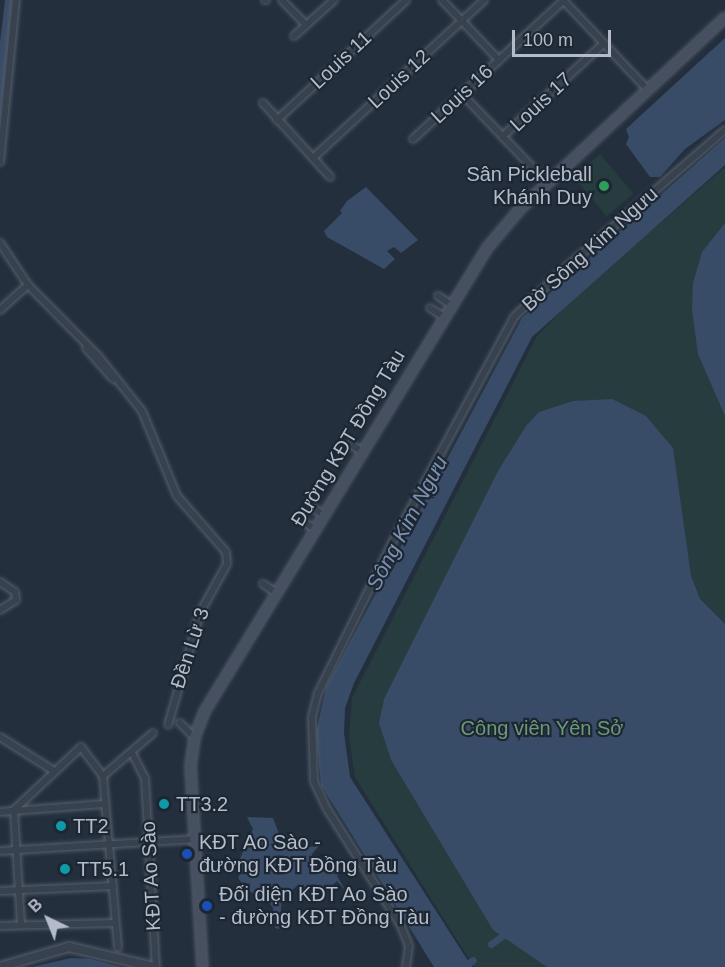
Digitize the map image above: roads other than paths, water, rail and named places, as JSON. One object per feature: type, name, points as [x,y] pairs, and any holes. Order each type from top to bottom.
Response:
[{"type":"main road","name":"Đường KĐT Đồng Tàu","points":[[202,967],[190,784],[194,737],[204,711],[313,528],[487,247],[547,183],[725,17]]},
{"type":"street","points":[[0,162],[16,0]]},
{"type":"street","points":[[282,0],[306,25]]},
{"type":"street","points":[[294,36],[334,0]]},
{"type":"street","name":"Louis 11","points":[[277,120],[406,0]]},
{"type":"street","points":[[442,0],[499,60]]},
{"type":"street","name":"Louis 12","points":[[313,158],[484,0]]},
{"type":"street","points":[[563,0],[647,89]]},
{"type":"street","name":"Louis 16","points":[[413,139],[563,0]]},
{"type":"street","name":"Louis 17","points":[[503,136],[604,43]]},
{"type":"street","points":[[462,94],[547,183]]},
{"type":"street","points":[[262,103],[330,177]]},
{"type":"street","name":"Bờ Sông Kim Ngưu","points":[[406,967],[409,946],[400,924],[327,809],[314,781],[312,717],[318,693],[392,543],[514,317],[561,272],[725,130]]},
{"type":"street","name":"Đền Lừ 3","points":[[0,243],[28,285],[73,328],[142,411],[177,496],[226,552],[227,564],[200,613],[168,724]]},
{"type":"street","points":[[0,310],[28,285]]},
{"type":"street","points":[[438,296],[450,304]]},
{"type":"street","points":[[430,308],[443,316]]},
{"type":"street","points":[[350,444],[361,451]]},
{"type":"street","points":[[311,507],[322,514]]},
{"type":"street","points":[[302,521],[313,528]]},
{"type":"street","points":[[0,582],[15,592],[16,600],[0,610]]},
{"type":"street","points":[[263,585],[275,592]]},
{"type":"street","points":[[180,723],[194,737]]},
{"type":"street","points":[[14,810],[81,747],[103,776],[153,733]]},
{"type":"street","points":[[0,737],[54,771]]},
{"type":"street","name":"KĐT Ao Sào","points":[[132,753],[145,778],[151,842],[155,967]]},
{"type":"street","name":"KĐT Ao Sào","points":[[103,776],[118,947]]},
{"type":"street","points":[[0,812],[104,804]]},
{"type":"street","points":[[14,810],[21,924]]},
{"type":"street","points":[[0,851],[194,840]]},
{"type":"street","name":"KĐT Ao Sào","points":[[0,891],[113,886]]},
{"type":"street","name":"KĐT Ao Sào","points":[[0,926],[115,923]]},
{"type":"street","points":[[1,967],[69,947],[155,967]]},
{"type":"water","points":[[5,0],[12,0],[0,121],[0,42]]},
{"type":"water","points":[[725,38],[725,120],[685,149],[660,177],[650,177],[626,144],[629,137],[626,129]]},
{"type":"water","points":[[725,138],[725,165],[532,337],[354,683],[345,708],[344,733],[350,777],[472,967],[434,967],[321,785],[316,733],[326,687],[522,318]]},
{"type":"water","points":[[366,187],[418,240],[401,253],[394,247],[387,251],[395,259],[384,269],[327,237],[324,231],[342,213],[340,211],[347,201]]},
{"type":"water","points":[[725,223],[725,416],[698,354],[692,310],[693,283],[702,252]]},
{"type":"water","name":"Công viên Yên Sở","points":[[612,399],[646,416],[673,448],[691,576],[700,599],[725,624],[725,967],[547,967],[493,930],[391,760],[379,723],[384,699],[498,471],[526,426],[539,412],[573,401]]},
{"type":"water","points":[[247,817],[273,818],[279,834],[288,836],[282,841],[284,849],[319,846],[312,854],[312,862],[321,872],[345,866],[337,876],[346,891],[337,881],[328,889],[297,886],[282,898],[279,929],[275,928],[273,908],[266,898],[248,891],[238,878],[242,870],[238,863],[253,829]]},
{"type":"water","points":[[71,958],[90,959],[121,967],[32,967]]},
{"type":"waterway","points":[[491,944],[502,936]]},
{"type":"waterway","points":[[464,967],[473,960]]},
{"type":"place","name":"Sân Pickleball Khánh Duy","points":[[604,186]]},
{"type":"place","name":"TT3.2","points":[[164,804]]},
{"type":"place","name":"TT2","points":[[61,826]]},
{"type":"place","name":"KĐT Ao Sào - đường KĐT Đồng Tàu","points":[[187,854]]},
{"type":"place","name":"TT5.1","points":[[65,869]]},
{"type":"place","name":"Đối diện KĐT Ao Sào - đường KĐT Đồng Tàu","points":[[207,906]]},
{"type":"water label","name":"Sông Kim Ngưu","points":[[407,523]]}]
